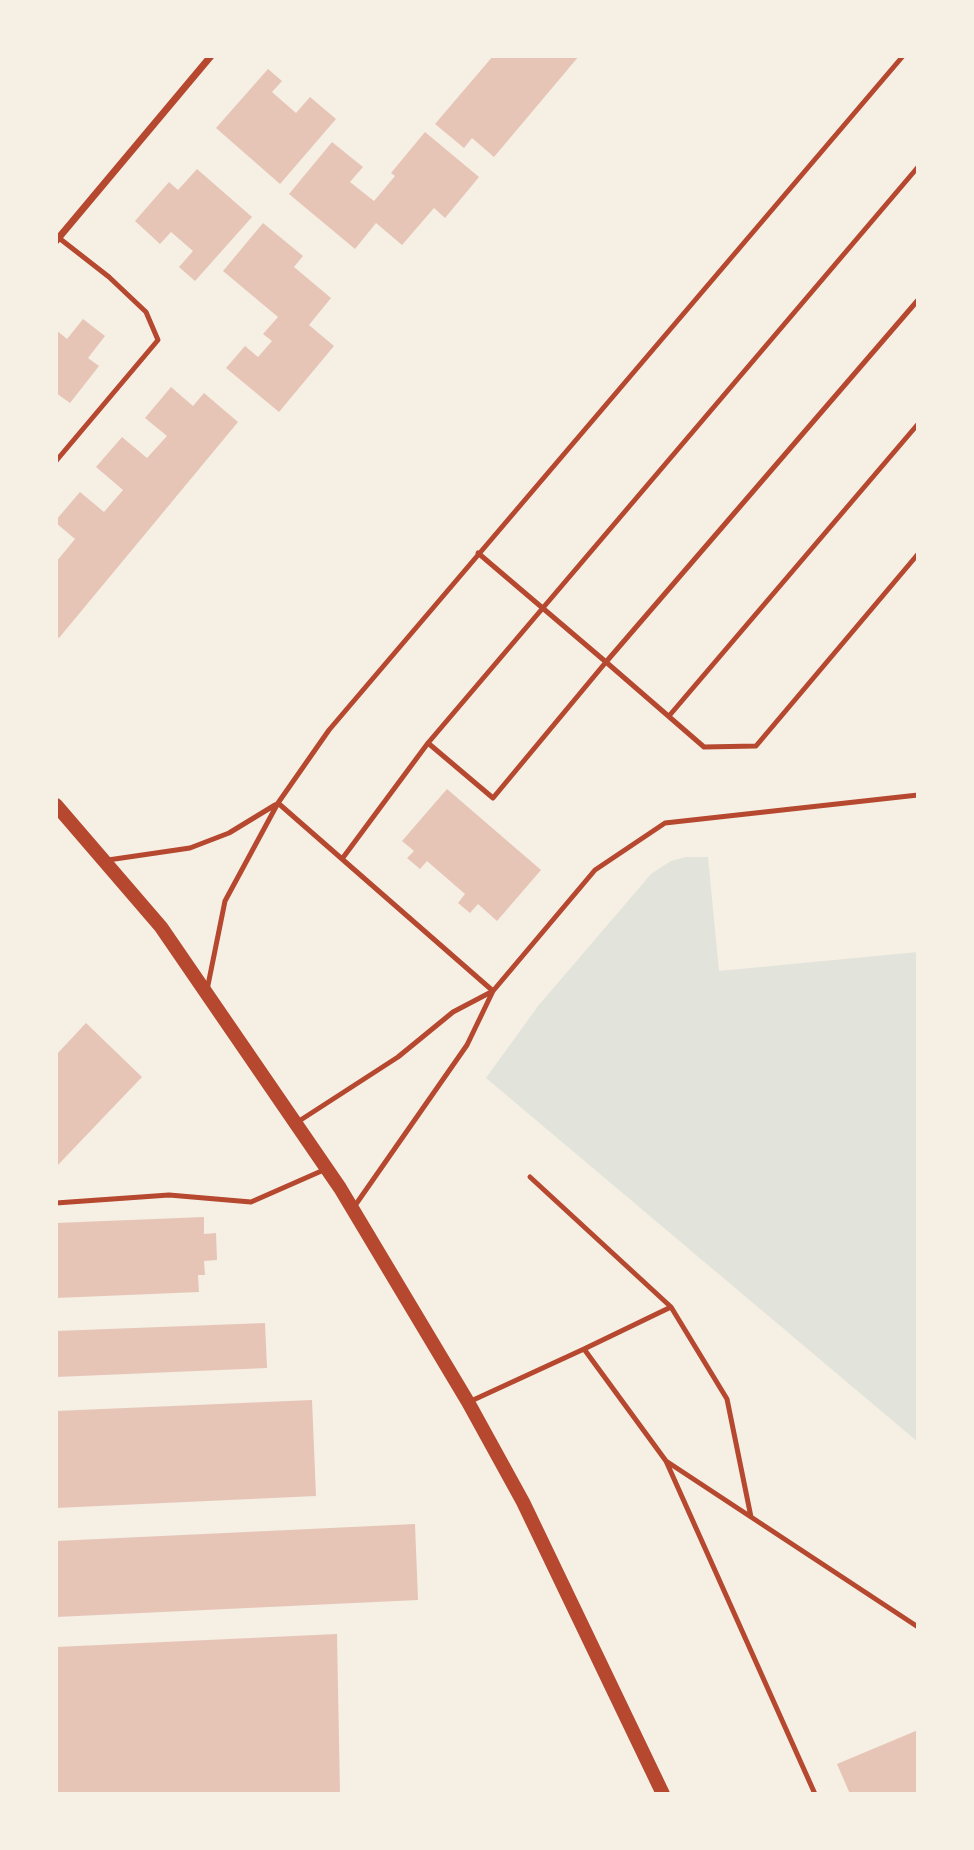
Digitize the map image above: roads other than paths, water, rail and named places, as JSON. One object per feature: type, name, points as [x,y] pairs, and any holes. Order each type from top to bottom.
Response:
[{"type":"main road","points":[[56,805],[161,927],[352,1209],[468,1402],[523,1502],[663,1794]]},
{"type":"street","points":[[57,240],[211,56]]},
{"type":"lane","points":[[206,993],[225,901],[278,803],[329,730],[903,56]]},
{"type":"lane","points":[[342,859],[428,743],[918,167]]},
{"type":"lane","points":[[56,461],[158,340],[146,313],[109,277],[57,240]]},
{"type":"lane","points":[[428,743],[493,798],[606,662],[918,300]]},
{"type":"lane","points":[[669,716],[918,424]]},
{"type":"lane","points":[[478,553],[704,747],[756,746],[918,554]]},
{"type":"lane","points":[[352,1209],[467,1045],[493,991],[595,870],[665,823],[918,795]]},
{"type":"lane","points":[[278,803],[493,991]]},
{"type":"lane","points":[[104,860],[190,848],[229,833],[278,803]]},
{"type":"lane","points":[[295,1124],[398,1057],[453,1012],[493,991]]},
{"type":"lane","points":[[56,1203],[169,1195],[251,1202],[326,1169]]},
{"type":"lane","points":[[530,1177],[671,1307],[727,1399],[751,1517]]},
{"type":"lane","points":[[468,1402],[671,1307]]},
{"type":"lane","points":[[584,1349],[666,1461],[815,1794]]},
{"type":"lane","points":[[666,1461],[918,1627]]}]
